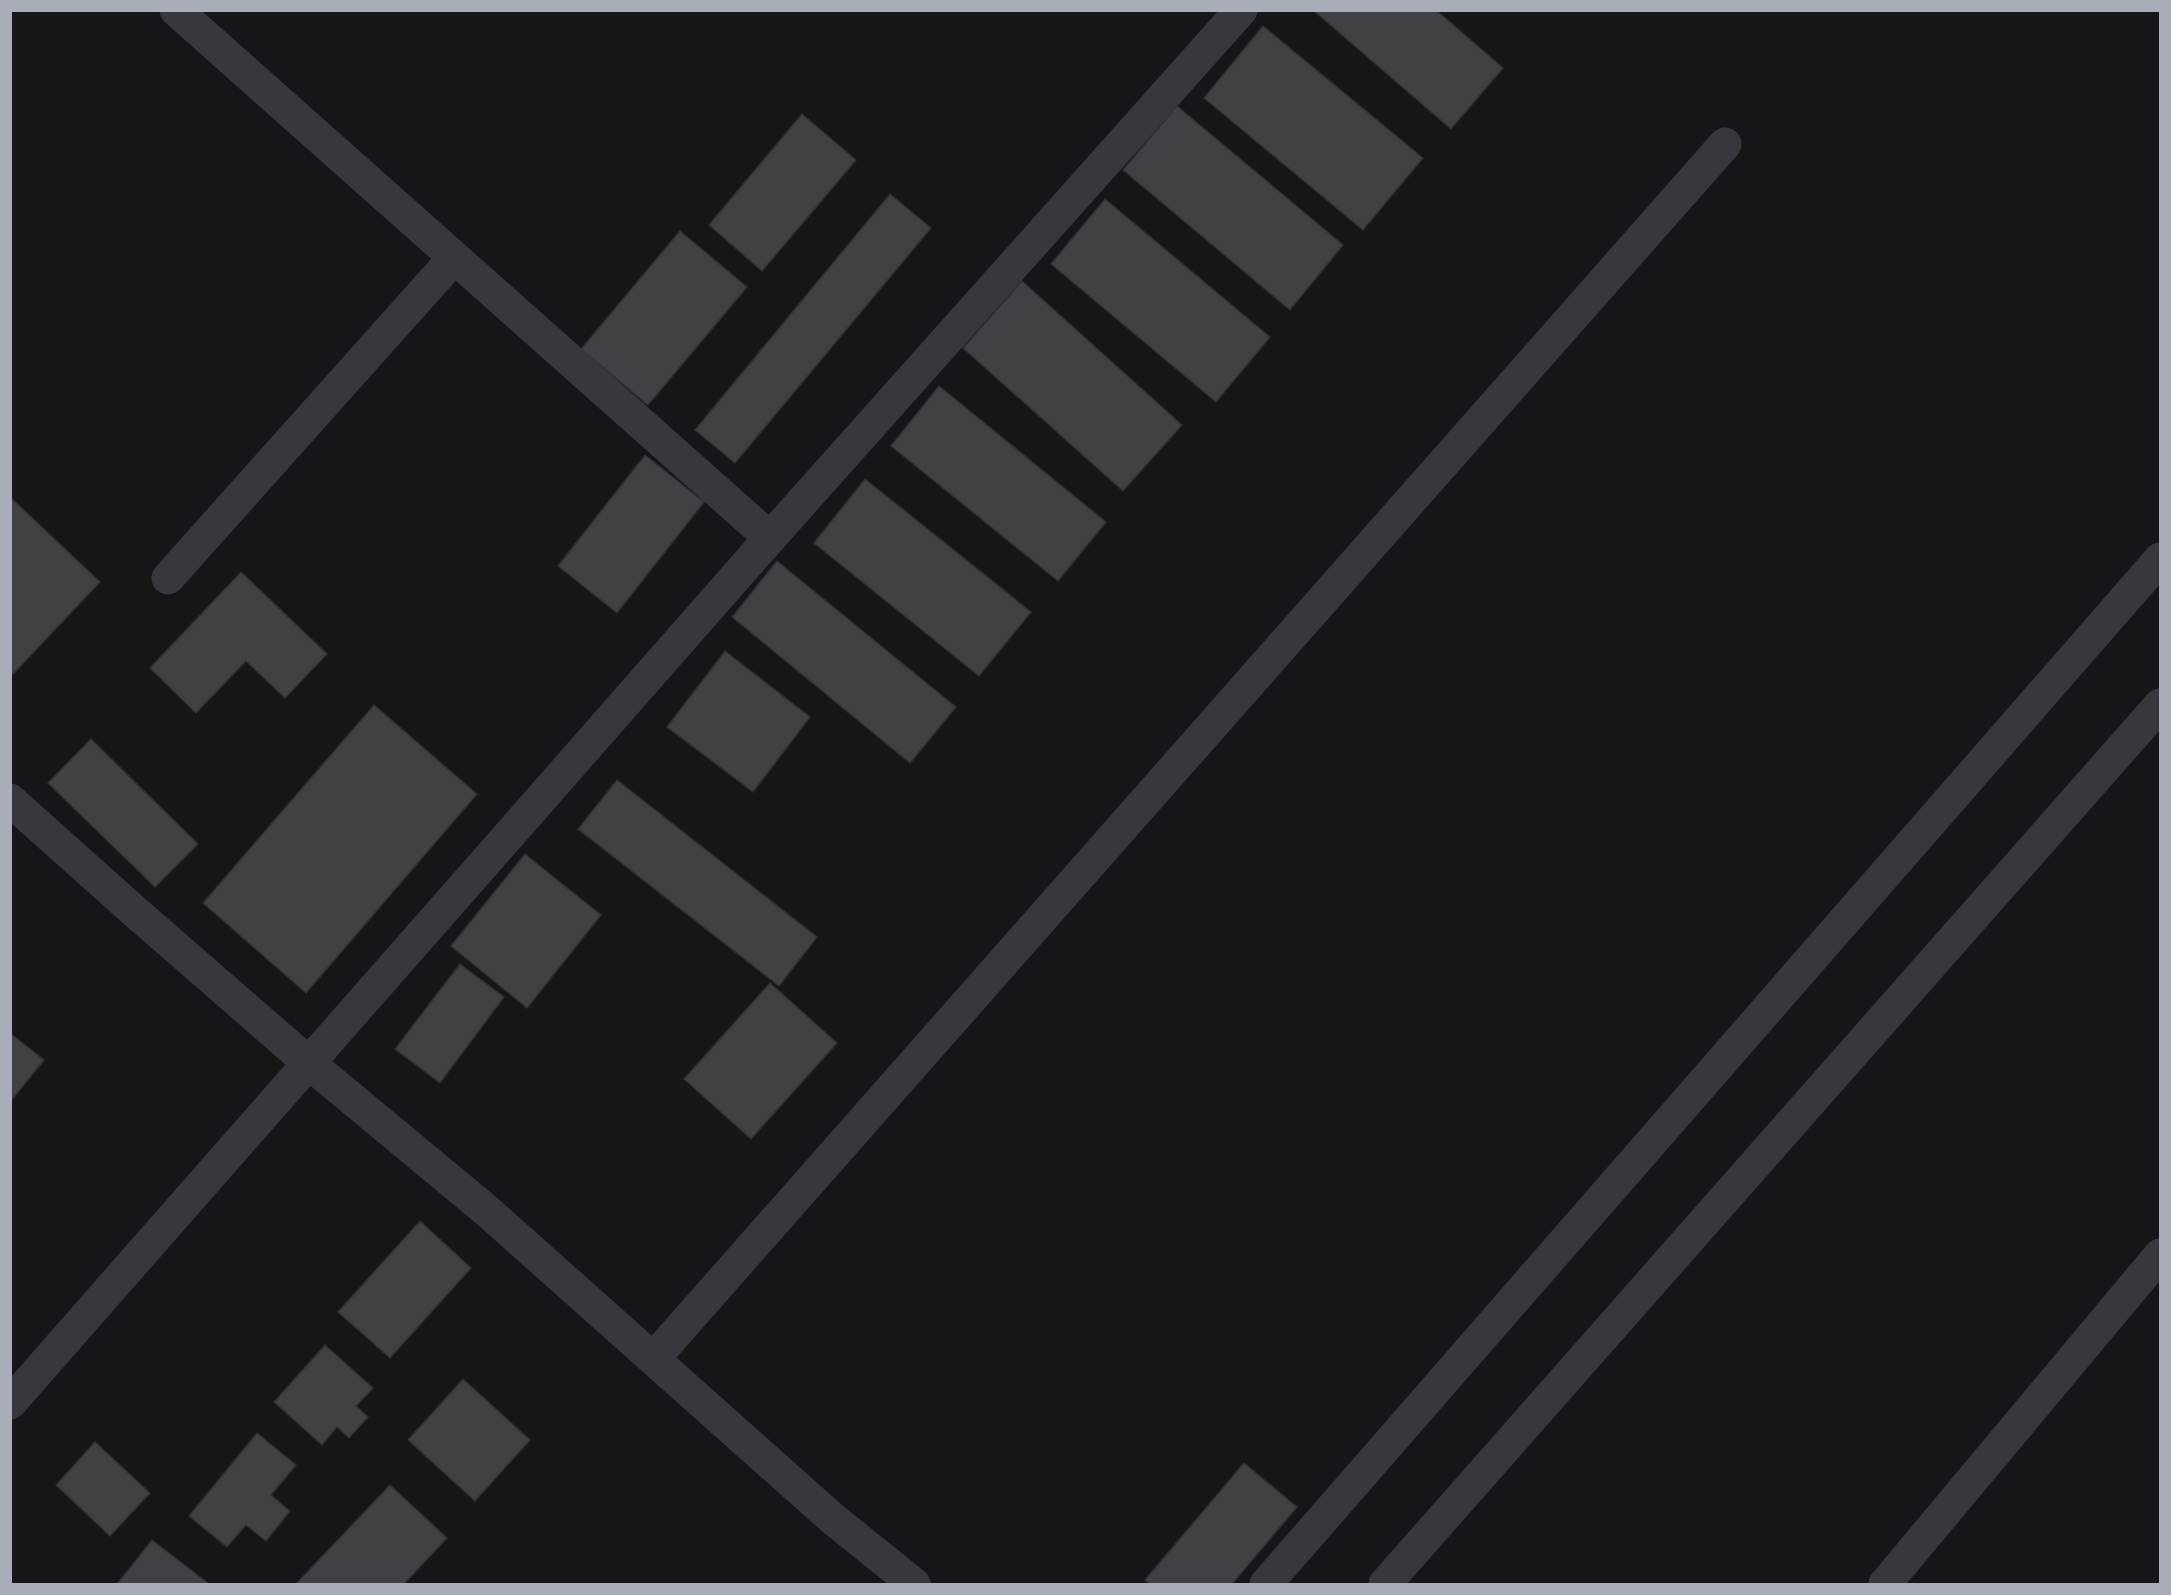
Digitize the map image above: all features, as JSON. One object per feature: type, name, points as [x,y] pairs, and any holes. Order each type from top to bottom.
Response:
[{"type":"street","points":[[176,10],[770,538]]},
{"type":"street","points":[[10,1403],[770,538],[1241,10]]},
{"type":"street","points":[[654,1358],[1725,144]]},
{"type":"street","points":[[168,578],[454,258]]},
{"type":"street","points":[[1266,1584],[2160,559]]},
{"type":"street","points":[[1385,1584],[2160,705]]},
{"type":"street","points":[[10,800],[132,910],[310,1064],[486,1210],[834,1519],[914,1584]]},
{"type":"street","points":[[1885,1584],[2160,1255]]},
{"type":"building","points":[[1313,10],[1436,10],[1503,68],[1451,129]]},
{"type":"building","points":[[1263,26],[1423,158],[1363,230],[1204,98]]},
{"type":"building","points":[[1177,106],[1343,245],[1290,310],[1123,170]]},
{"type":"building","points":[[802,114],[856,160],[762,271],[709,225]]},
{"type":"building","points":[[890,194],[931,228],[735,463],[695,430]]},
{"type":"building","points":[[1105,199],[1270,337],[1216,402],[1051,264]]},
{"type":"building","points":[[680,231],[747,287],[648,405],[581,349]]},
{"type":"building","points":[[1022,281],[1182,425],[1123,491],[963,348]]},
{"type":"building","points":[[939,386],[1106,522],[1058,581],[891,446]]},
{"type":"building","points":[[645,455],[704,502],[617,613],[558,566]]},
{"type":"building","points":[[865,479],[1031,612],[979,676],[814,543]]},
{"type":"building","points":[[10,497],[100,582],[10,677]]},
{"type":"building","points":[[777,561],[956,707],[910,763],[732,617]]},
{"type":"building","points":[[241,572],[327,654],[285,698],[246,661],[196,713],[150,668]]},
{"type":"building","points":[[725,651],[810,717],[753,792],[667,727]]},
{"type":"building","points":[[374,705],[477,794],[306,993],[203,903]]},
{"type":"building","points":[[91,739],[198,844],[155,887],[48,783]]},
{"type":"building","points":[[617,780],[817,937],[779,986],[578,829]]},
{"type":"building","points":[[525,854],[601,915],[527,1008],[451,946]]},
{"type":"building","points":[[460,964],[504,997],[440,1083],[395,1049]]},
{"type":"building","points":[[770,983],[837,1043],[751,1139],[684,1079]]},
{"type":"building","points":[[10,1033],[44,1060],[10,1102]]},
{"type":"building","points":[[420,1221],[471,1268],[390,1358],[338,1312]]},
{"type":"building","points":[[325,1345],[373,1388],[356,1406],[368,1417],[349,1438],[337,1427],[322,1445],[274,1402]]},
{"type":"building","points":[[463,1379],[530,1440],[475,1501],[408,1440]]},
{"type":"building","points":[[257,1433],[296,1465],[271,1495],[290,1511],[266,1541],[246,1525],[227,1547],[189,1516]]},
{"type":"building","points":[[95,1442],[150,1493],[110,1536],[56,1485]]},
{"type":"building","points":[[1244,1463],[1297,1507],[1232,1584],[1150,1584],[1145,1580]]},
{"type":"building","points":[[390,1485],[447,1538],[404,1584],[296,1584]]},
{"type":"building","points":[[152,1540],[209,1584],[117,1584]]}]
